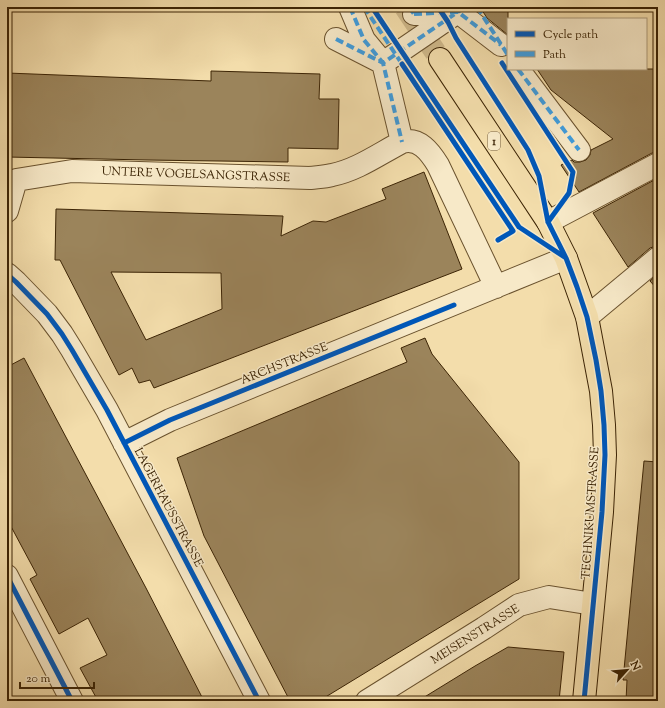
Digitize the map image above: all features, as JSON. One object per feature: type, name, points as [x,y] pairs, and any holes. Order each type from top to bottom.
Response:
[{"type":"main road","name":"1","points":[[440,60],[548,222],[566,258]]},
{"type":"main road","name":"TECHNIKUMSTRASSE","points":[[566,258],[587,317],[601,391],[604,425],[605,455],[602,512],[584,701]]},
{"type":"street","points":[[350,7],[364,40],[383,63],[402,142],[411,141],[418,143],[426,149],[434,160],[496,287]]},
{"type":"street","points":[[415,9],[466,9],[505,50]]},
{"type":"street","points":[[383,63],[466,9]]},
{"type":"street","points":[[336,39],[383,63]]},
{"type":"street","points":[[519,70],[579,150]]},
{"type":"street","name":"UNTERE VOGELSANGSTRASSE","points":[[7,211],[16,180],[72,171],[302,178],[322,177],[352,168],[402,142]]},
{"type":"street","points":[[548,222],[658,164]]},
{"type":"street","name":"ARCHSTRASSE","points":[[124,443],[170,420],[566,258]]},
{"type":"street","points":[[587,317],[658,258]]},
{"type":"street","name":"LAGERHAUSSTRASSE","points":[[7,274],[47,314],[62,334],[107,410],[259,701]]},
{"type":"street","points":[[7,576],[72,701]]},
{"type":"street","name":"MEISENSTRASSE","points":[[367,701],[519,605],[549,597],[593,604]]},
{"type":"building","points":[[480,7],[508,7],[507,34],[487,18]]},
{"type":"building","points":[[658,69],[658,152],[652,153],[579,192],[561,165],[572,160],[574,162],[580,162],[586,160],[590,155],[591,150],[613,139],[551,90],[538,70]]},
{"type":"building","points":[[211,71],[320,74],[319,99],[339,99],[338,149],[288,148],[288,162],[7,157],[7,73],[211,81]]},
{"type":"building","points":[[424,172],[462,269],[154,388],[150,380],[139,383],[132,368],[119,375],[60,260],[55,260],[56,209],[283,216],[281,236],[313,221],[326,222],[386,199],[382,189]],"holes":[[[111,272],[221,273],[222,309],[146,340]]]},
{"type":"building","points":[[658,178],[658,246],[650,248],[628,267],[593,213]]},
{"type":"building","points":[[658,274],[658,290],[650,281]]},
{"type":"building","points":[[425,338],[432,354],[519,462],[519,579],[319,701],[290,701],[204,536],[177,458],[407,362],[401,348]]},
{"type":"building","points":[[24,358],[204,701],[98,701],[80,668],[107,655],[88,618],[59,634],[30,579],[37,575],[7,519],[7,367]]},
{"type":"building","points":[[644,461],[658,462],[658,701],[626,701],[627,680],[623,680]]},
{"type":"building","points":[[508,647],[564,652],[559,701],[418,701],[475,666]]},
{"type":"tunnel","points":[[405,7],[440,59]]},
{"type":"marked path","points":[[350,7],[364,40],[383,63],[465,7]]},
{"type":"marked path","points":[[364,7],[404,67]]},
{"type":"marked path","points":[[409,7],[414,14],[422,7]]},
{"type":"marked path","points":[[477,7],[507,53]]},
{"type":"marked path","points":[[414,14],[458,12],[501,45]]},
{"type":"marked path","points":[[336,39],[383,63],[402,142]]},
{"type":"marked path","points":[[519,70],[579,150]]},
{"type":"cycle path","points":[[372,7],[519,227],[566,258]]},
{"type":"cycle path","points":[[438,7],[456,38],[528,150],[539,176],[548,222],[566,258],[587,317],[601,391],[605,455],[602,512],[584,701]]},
{"type":"cycle path","points":[[502,63],[573,172],[569,193],[548,222]]},
{"type":"cycle path","points":[[402,64],[513,231],[498,240]]},
{"type":"cycle path","points":[[7,274],[47,314],[72,350],[107,410],[259,701]]},
{"type":"cycle path","points":[[124,443],[170,420],[454,305]]},
{"type":"cycle path","points":[[7,576],[72,701]]}]
